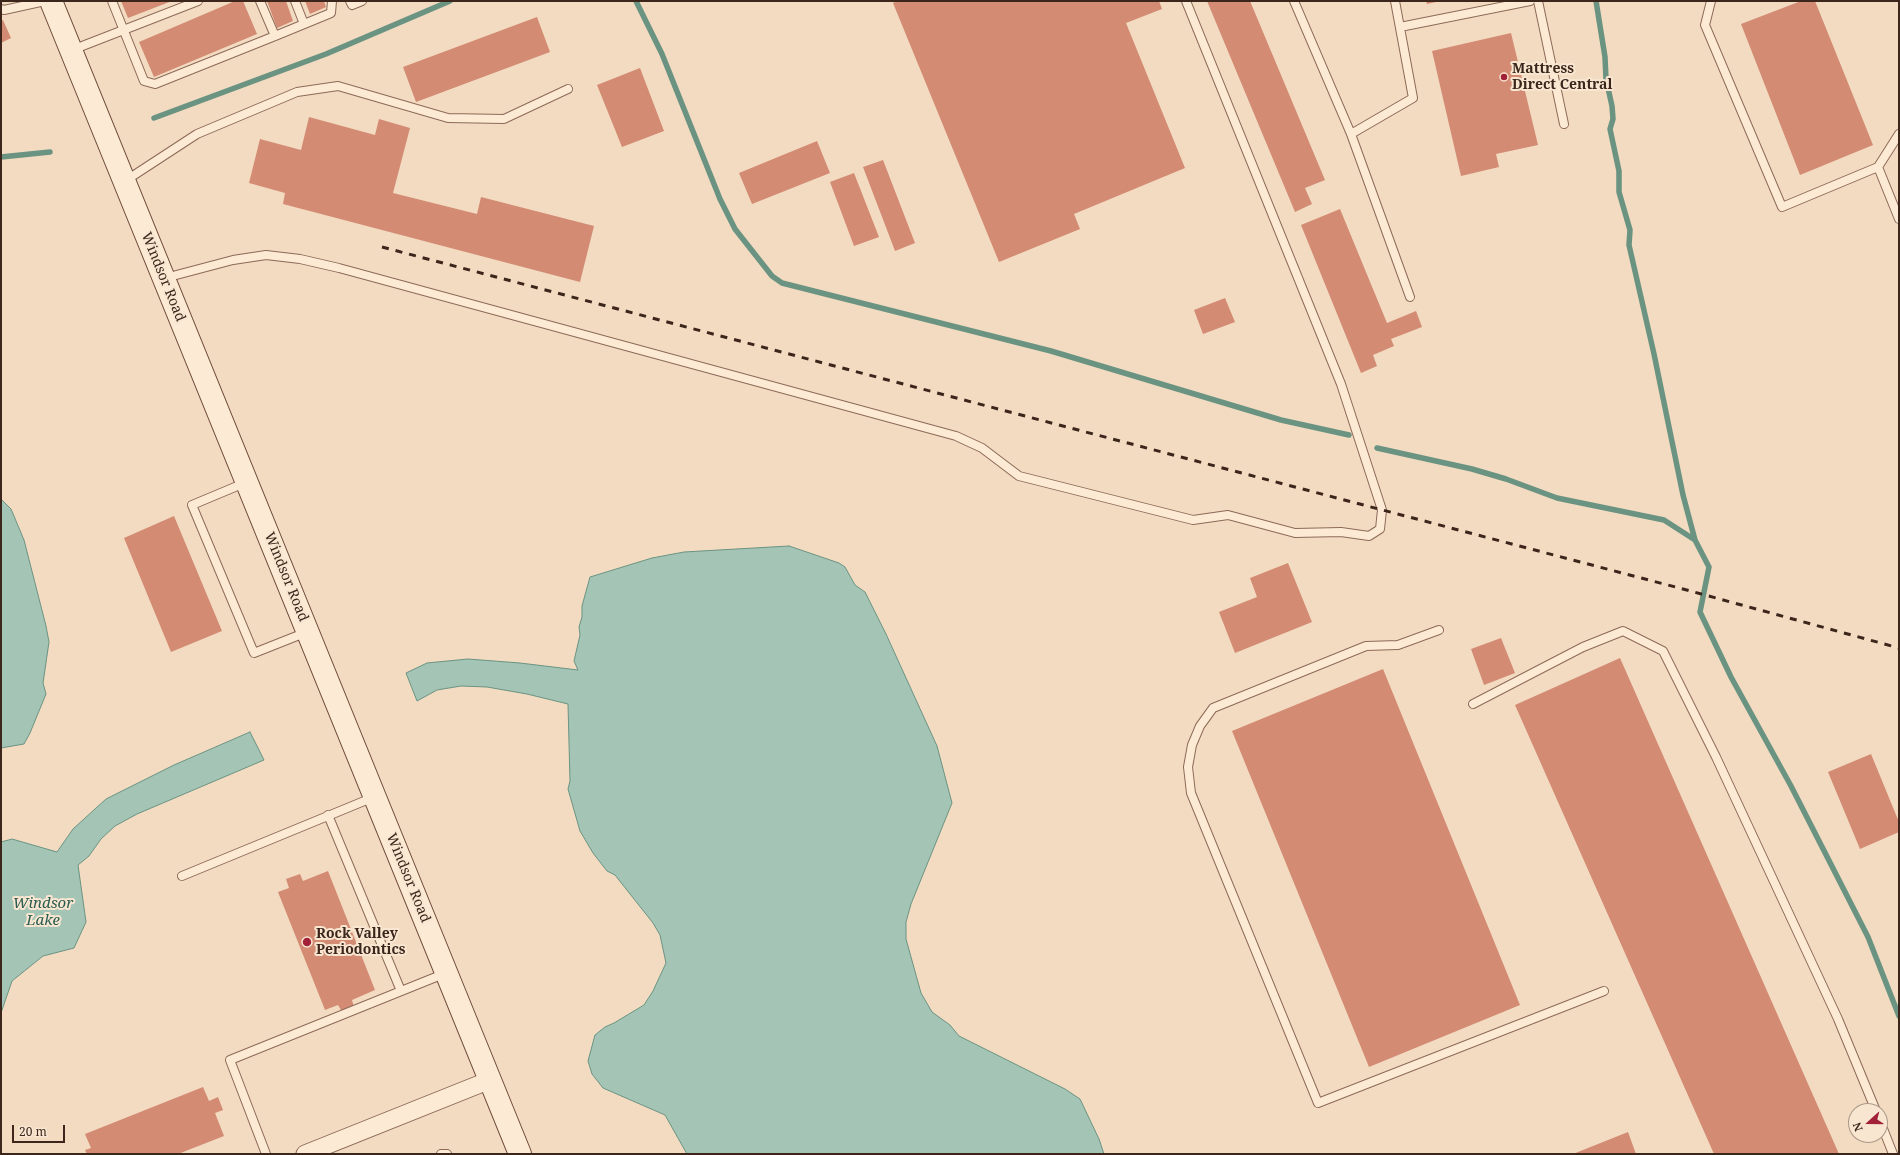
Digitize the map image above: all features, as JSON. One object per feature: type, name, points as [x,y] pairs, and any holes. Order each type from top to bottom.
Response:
[{"type":"street","name":"Windsor Road","points":[[51,1],[520,1154]]},
{"type":"street","points":[[305,1154],[490,1080]]},
{"type":"lane","points":[[1,9],[4,10],[45,1]]},
{"type":"lane","points":[[112,1],[144,81],[155,84],[331,13],[332,1]]},
{"type":"lane","points":[[71,50],[198,1]]},
{"type":"lane","points":[[260,1],[275,36]]},
{"type":"lane","points":[[295,1],[304,24]]},
{"type":"lane","points":[[350,1],[352,5],[362,1]]},
{"type":"lane","points":[[164,278],[233,260],[266,255],[300,259],[339,268],[956,436],[982,448],[1019,476],[1193,520],[1228,515],[1295,533],[1341,532],[1369,536],[1380,529],[1382,510],[1341,384],[1186,1]]},
{"type":"lane","points":[[1294,1],[1351,134],[1410,297]]},
{"type":"lane","points":[[1351,134],[1413,98],[1394,1]]},
{"type":"lane","points":[[1400,27],[1530,1]]},
{"type":"lane","points":[[1538,1],[1564,124]]},
{"type":"lane","points":[[1711,1],[1705,25],[1782,207],[1878,167],[1899,134]]},
{"type":"lane","points":[[124,182],[197,134],[297,92],[338,86],[448,118],[504,119],[568,89]]},
{"type":"lane","points":[[1878,167],[1899,219]]},
{"type":"lane","points":[[247,482],[192,505],[254,653],[308,632]]},
{"type":"lane","points":[[1440,630],[1398,645],[1366,646],[1213,708],[1200,726],[1192,745],[1188,767],[1191,793],[1199,816],[1318,1103],[1604,991]]},
{"type":"lane","points":[[1473,704],[1583,647],[1623,631],[1663,651],[1716,757],[1838,1019],[1873,1103]]},
{"type":"lane","points":[[182,876],[375,797]]},
{"type":"lane","points":[[328,815],[401,991]]},
{"type":"lane","points":[[266,1154],[230,1060],[446,973]]},
{"type":"lane","points":[[1888,1141],[1893,1154]]},
{"type":"lane","points":[[442,1154],[447,1154]]},
{"type":"water","points":[[1,499],[11,509],[24,540],[49,642],[43,683],[46,694],[30,733],[24,744],[1,748]]},
{"type":"water","points":[[789,546],[839,563],[845,567],[855,585],[865,592],[886,634],[937,746],[952,803],[911,904],[906,922],[906,939],[921,993],[932,1012],[950,1025],[959,1036],[1065,1089],[1080,1099],[1099,1139],[1104,1154],[687,1154],[665,1115],[603,1088],[592,1074],[588,1061],[595,1035],[605,1027],[644,1005],[653,991],[666,963],[660,935],[653,923],[615,875],[607,871],[593,853],[580,831],[568,789],[570,781],[568,704],[527,694],[487,687],[461,686],[437,690],[417,701],[406,673],[427,663],[468,659],[578,670],[574,661],[580,635],[579,627],[582,617],[582,606],[590,577],[652,558],[684,552]]},
{"type":"water","name":"Windsor Lake","points":[[250,732],[264,760],[137,814],[115,826],[101,839],[89,856],[78,865],[86,922],[74,948],[43,956],[12,981],[1,1013],[1,842],[12,839],[57,852],[73,829],[106,799],[174,765]]},
{"type":"building","points":[[121,1],[172,1],[128,18]]},
{"type":"building","points":[[235,1],[243,1],[257,34],[154,77],[139,42]]},
{"type":"building","points":[[267,1],[286,1],[293,21],[277,28]]},
{"type":"building","points":[[305,1],[324,1],[326,7],[310,14]]},
{"type":"building","points":[[897,1],[1159,1],[1162,9],[1126,23],[1185,168],[1074,214],[1080,229],[999,262],[893,3]]},
{"type":"building","points":[[1207,1],[1250,1],[1325,180],[1305,188],[1312,204],[1295,212]]},
{"type":"building","points":[[1426,1],[1436,1],[1436,2],[1427,4]]},
{"type":"building","points":[[1801,1],[1815,1],[1873,145],[1800,175],[1741,24]]},
{"type":"building","points":[[537,17],[550,52],[416,102],[403,67]]},
{"type":"building","points":[[3,20],[11,38],[1,43],[1,21]]},
{"type":"building","points":[[1511,33],[1538,145],[1496,154],[1499,167],[1461,176],[1432,51]]},
{"type":"building","points":[[640,68],[664,131],[622,147],[597,85]]},
{"type":"building","points":[[309,117],[375,135],[379,119],[410,128],[393,193],[477,214],[481,197],[594,226],[580,282],[283,204],[285,193],[249,183],[260,139],[301,150]]},
{"type":"building","points":[[817,141],[830,173],[752,204],[739,173]]},
{"type":"building","points":[[883,160],[915,243],[895,251],[863,167]]},
{"type":"building","points":[[854,173],[879,237],[854,246],[830,182]]},
{"type":"building","points":[[1340,209],[1387,323],[1416,311],[1422,327],[1391,339],[1394,346],[1373,355],[1377,366],[1361,373],[1301,225]]},
{"type":"building","points":[[1225,298],[1235,322],[1203,334],[1194,310]]},
{"type":"building","points":[[174,516],[222,631],[171,652],[124,538]]},
{"type":"building","points":[[1288,563],[1312,622],[1235,653],[1219,612],[1257,597],[1250,578]]},
{"type":"building","points":[[1501,638],[1515,673],[1484,685],[1471,649]]},
{"type":"building","points":[[1620,658],[1839,1154],[1714,1154],[1515,705]]},
{"type":"building","points":[[1383,669],[1520,1005],[1369,1067],[1232,731]]},
{"type":"building","points":[[1871,754],[1899,822],[1899,832],[1860,849],[1828,772]]},
{"type":"building","points":[[328,871],[375,990],[352,1000],[354,1007],[342,1012],[338,1005],[325,1010],[278,892],[289,888],[286,879],[300,874],[303,881]]},
{"type":"building","points":[[203,1087],[209,1101],[218,1097],[223,1110],[215,1113],[224,1136],[178,1154],[87,1154],[85,1150],[91,1148],[85,1134]]},
{"type":"building","points":[[1628,1132],[1636,1154],[1573,1154]]},
{"type":"waterway","points":[[154,118],[326,54],[450,1]]},
{"type":"waterway","points":[[636,1],[662,54],[720,199],[735,229],[772,276],[782,283],[1051,351],[1281,420],[1349,435]]},
{"type":"waterway","points":[[1596,1],[1605,57],[1606,79],[1612,106],[1613,119],[1610,129],[1619,171],[1619,192],[1630,230],[1629,245],[1654,354],[1683,495],[1695,540],[1709,567],[1700,612],[1731,677],[1791,786],[1868,937],[1899,1016]]},
{"type":"waterway","points":[[1,157],[50,152]]},
{"type":"waterway","points":[[1377,448],[1472,469],[1506,479],[1557,498],[1664,520],[1695,540]]},
{"type":"railway","points":[[382,247],[1683,589],[1899,648]]},
{"type":"place","name":"Mattress Direct Central","points":[[1504,77]]},
{"type":"place","name":"Rock Valley Periodontics","points":[[307,942]]}]
